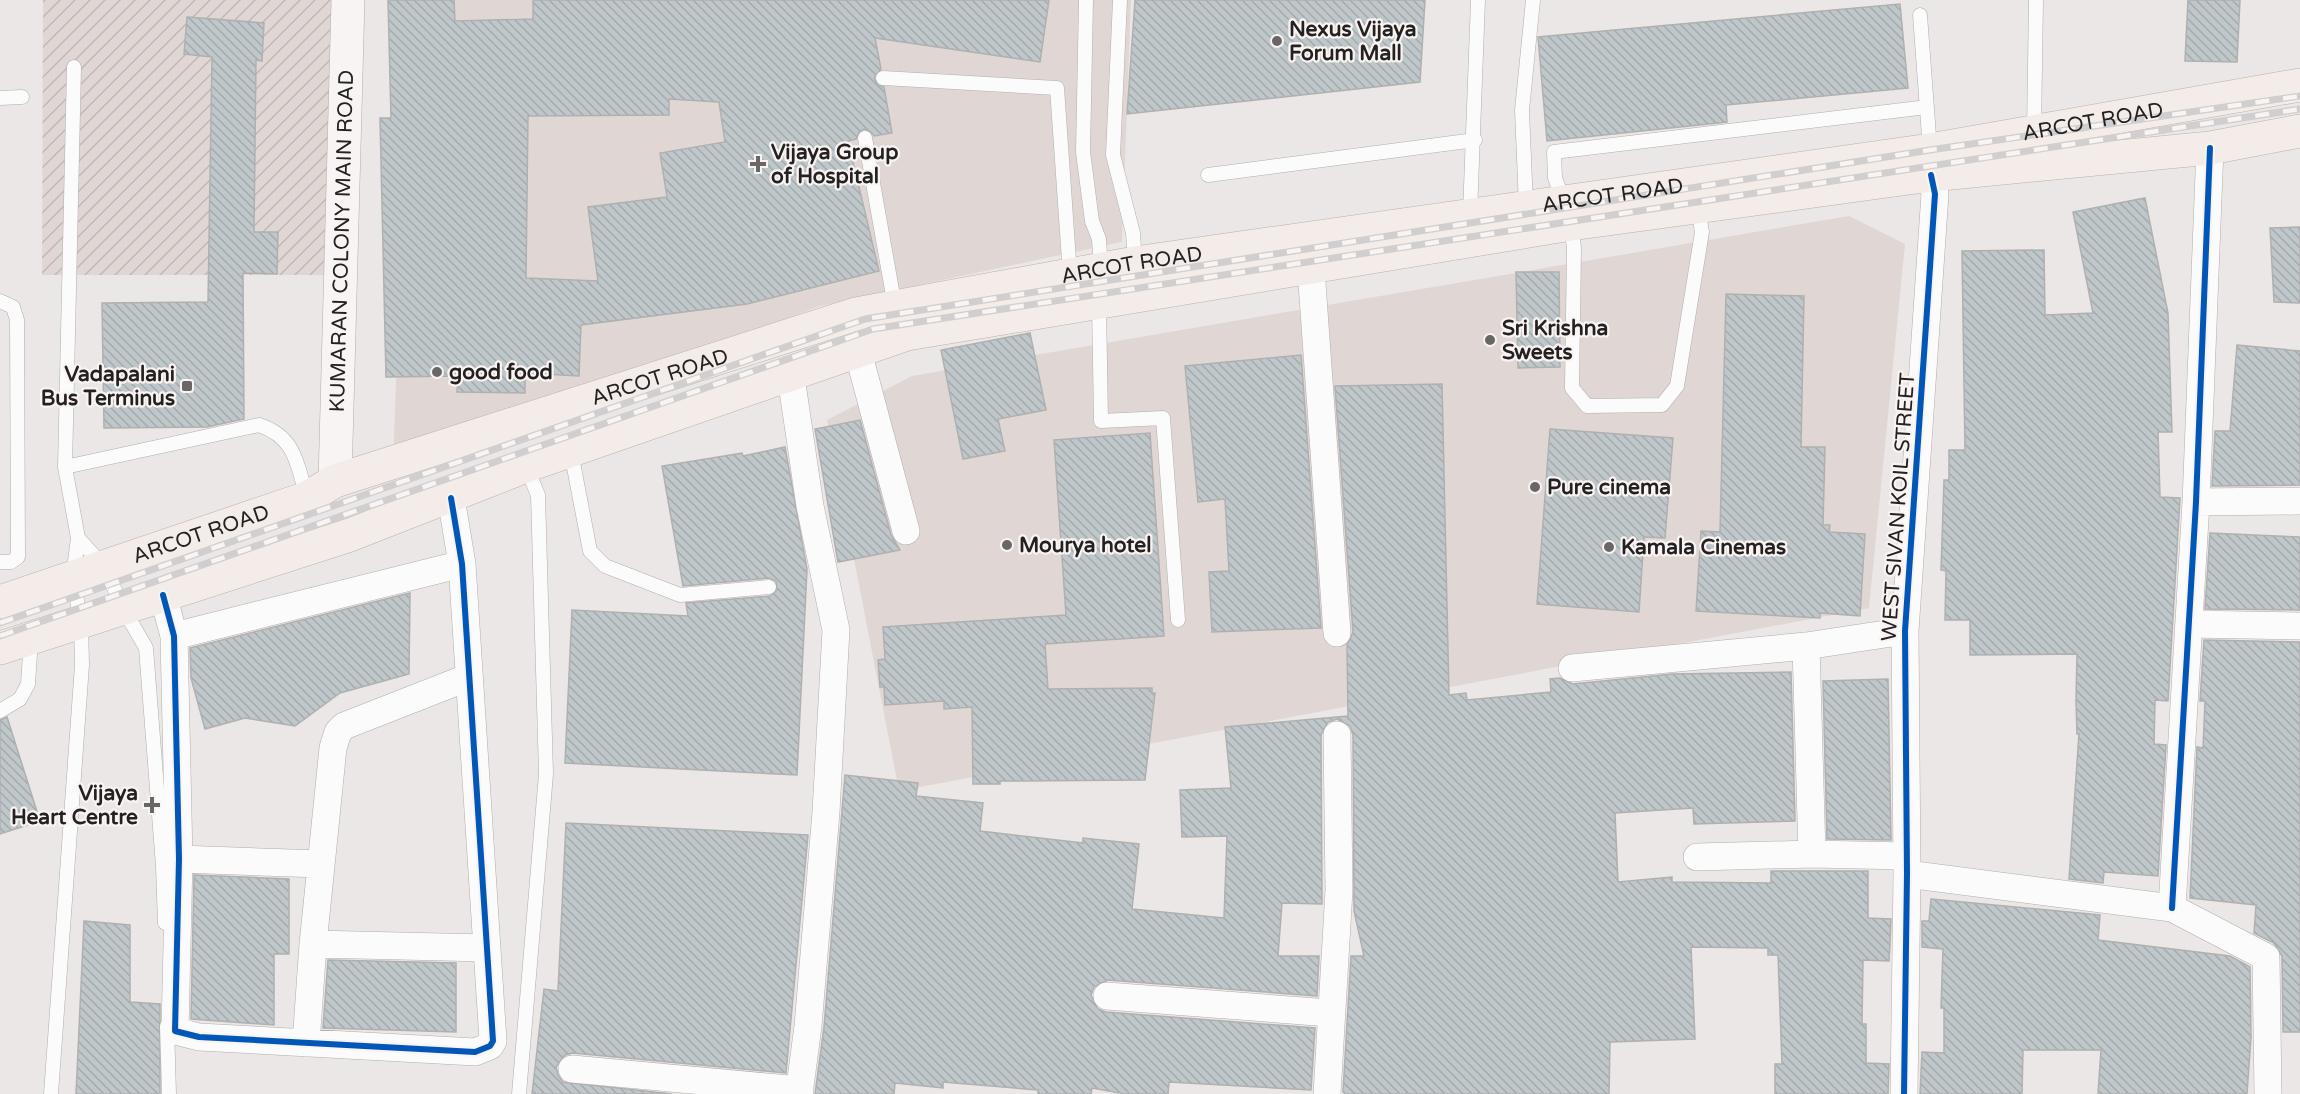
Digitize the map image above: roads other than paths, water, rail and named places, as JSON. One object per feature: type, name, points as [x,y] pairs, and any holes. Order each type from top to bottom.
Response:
[{"type":"main road","name":"ARCOT ROAD","points":[[2035,148],[2300,85]]},
{"type":"main road","points":[[1931,162],[2035,148],[2210,148],[2300,131]]},
{"type":"main road","name":"ARCOT ROAD","points":[[1567,213],[1931,162]]},
{"type":"main road","name":"ARCOT ROAD","points":[[0,602],[307,498],[335,481],[856,314],[1135,263],[1500,216],[1698,209],[1803,181]]},
{"type":"main road","name":"ARCOT ROAD","points":[[0,648],[124,610],[163,595],[350,535],[451,498],[526,466],[572,452],[907,334],[1311,269],[1500,216]]},
{"type":"street","name":"KUMARAN COLONY MAIN ROAD","points":[[335,481],[348,0]]},
{"type":"street","points":[[2172,908],[2196,502],[2210,148]]},
{"type":"street","name":"WEST SIVAN KOIL STREET","points":[[1904,1094],[1907,865],[1905,631],[1935,194],[1931,162]]},
{"type":"street","points":[[1311,269],[1337,633]]},
{"type":"street","points":[[858,352],[906,531]]},
{"type":"street","points":[[572,1069],[799,1092],[826,812],[836,630],[810,506],[791,376]]},
{"type":"street","points":[[163,595],[174,636],[179,859],[175,1031],[199,1037],[476,1052],[490,1046],[493,1041],[462,564],[451,498]]},
{"type":"street","points":[[2196,502],[2300,501]]},
{"type":"street","points":[[174,636],[462,564]]},
{"type":"street","points":[[2189,624],[2300,626]]},
{"type":"street","points":[[1572,668],[1806,646],[1905,631]]},
{"type":"street","points":[[1806,646],[1812,854]]},
{"type":"street","points":[[306,1043],[330,767],[338,732],[344,726],[469,677]]},
{"type":"street","points":[[1327,1094],[1339,890],[1337,735]]},
{"type":"street","points":[[1697,856],[1812,854],[1907,865],[2172,908],[2266,957],[2268,1094]]},
{"type":"street","points":[[179,859],[321,864]]},
{"type":"street","points":[[313,944],[487,948]]},
{"type":"street","points":[[1107,996],[1330,1013]]},
{"type":"lane","points":[[1085,272],[1099,239],[1092,221],[1083,152],[1086,0]]},
{"type":"lane","points":[[1120,0],[1113,155],[1132,233],[1135,263]]},
{"type":"lane","points":[[1478,0],[1475,140],[1500,216]]},
{"type":"lane","points":[[1500,216],[1522,110],[1533,0]]},
{"type":"lane","points":[[2035,148],[2036,0]]},
{"type":"lane","points":[[1920,15],[1931,162]]},
{"type":"lane","points":[[51,1094],[82,666],[81,623],[73,577],[78,538],[65,467],[74,67]]},
{"type":"lane","points":[[883,78],[1057,88],[1085,272]]},
{"type":"lane","points":[[0,98],[22,98]]},
{"type":"lane","points":[[1698,209],[1702,232],[1677,386],[1662,405],[1587,406],[1572,388],[1574,248],[1567,213],[1555,178],[1554,152],[1927,107]]},
{"type":"lane","points":[[865,138],[895,307]]},
{"type":"lane","points":[[1208,175],[1475,140]]},
{"type":"lane","points":[[0,301],[13,306],[17,320],[18,533],[18,557],[11,562],[0,562]]},
{"type":"lane","points":[[1099,304],[1101,422],[1163,418],[1178,620]]},
{"type":"lane","points":[[65,467],[259,425],[274,430],[292,447],[307,498]]},
{"type":"lane","points":[[572,452],[590,551],[605,566],[680,595],[770,587]]},
{"type":"lane","points":[[519,1094],[546,774],[538,495],[526,466]]},
{"type":"lane","points":[[78,538],[105,568],[124,610],[146,648],[163,866],[169,1094]]},
{"type":"lane","points":[[0,711],[20,699],[28,684],[32,661],[31,639]]},
{"type":"railway","points":[[0,623],[865,319],[1930,150],[2300,96]]},
{"type":"railway","points":[[0,636],[873,329],[2300,109]]},
{"type":"place","name":"Nexus Vijaya Forum Mall","points":[[1277,41]]},
{"type":"place","name":"Vijaya Group of Hospital","points":[[758,164]]},
{"type":"place","name":"Sri Krishna Sweets","points":[[1490,340]]},
{"type":"place","name":"good food","points":[[437,372]]},
{"type":"place","name":"Vadapalani Bus Terminus","points":[[187,386]]},
{"type":"place","name":"Pure cinema","points":[[1535,487]]},
{"type":"place","name":"Mourya hotel","points":[[1007,545]]},
{"type":"place","name":"Kamala Cinemas","points":[[1609,547]]},
{"type":"place","name":"Vijaya Heart Centre","points":[[152,805]]}]
